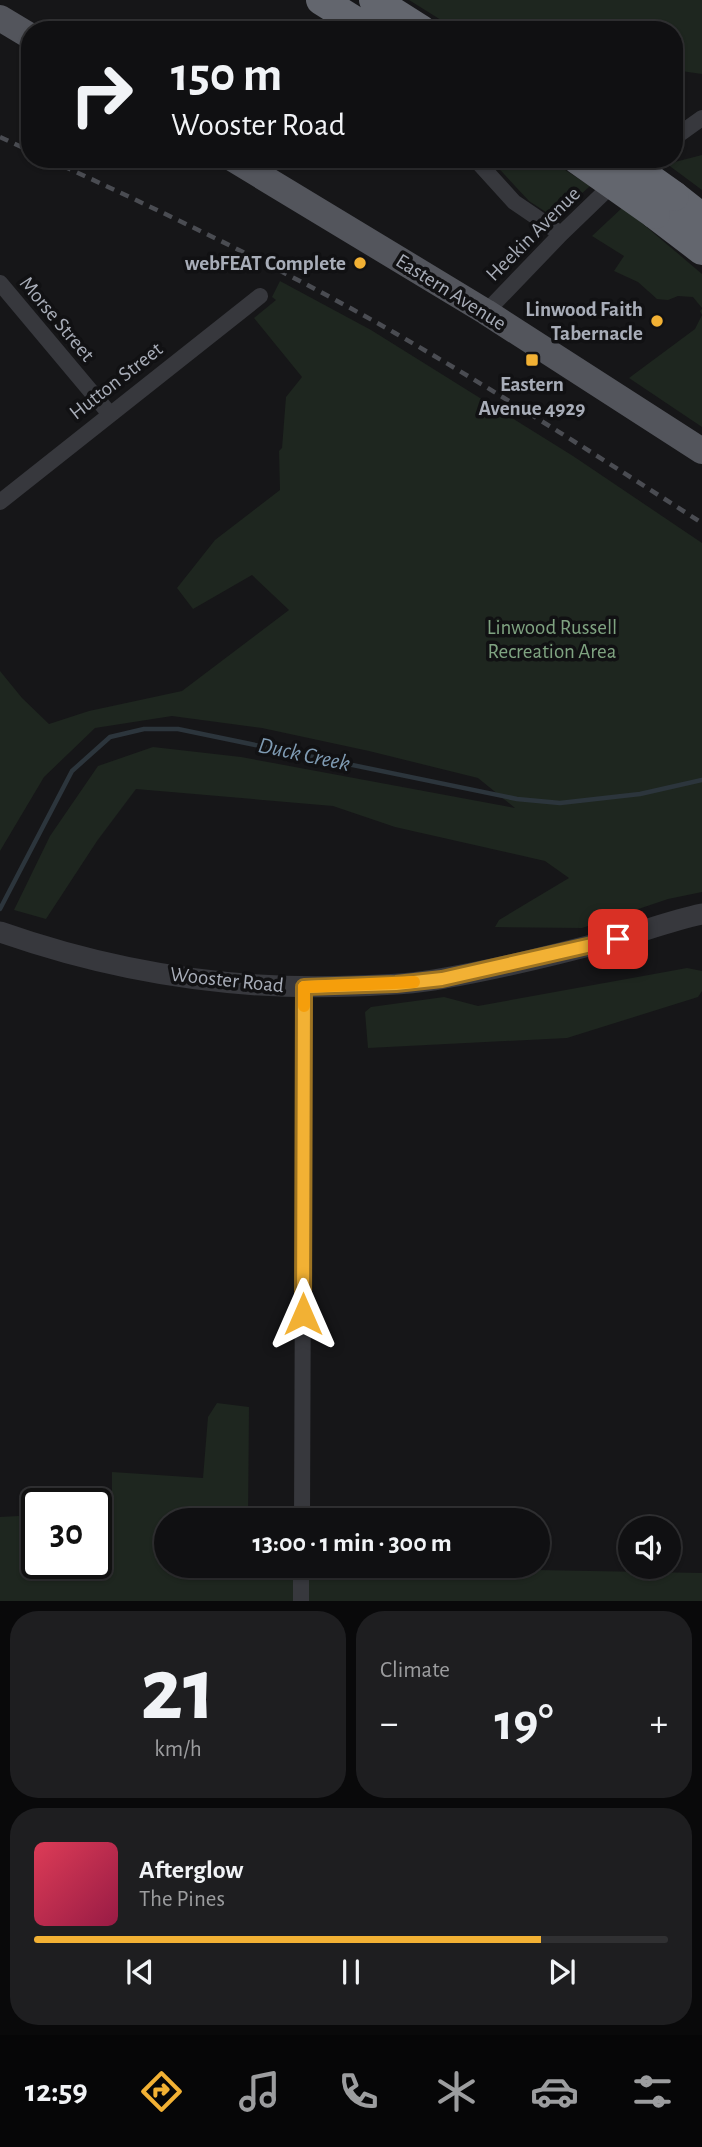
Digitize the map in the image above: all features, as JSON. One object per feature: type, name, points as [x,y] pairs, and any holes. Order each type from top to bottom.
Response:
[{"type":"highway","points":[[321,0],[355,21]]},
{"type":"highway","points":[[374,0],[407,21]]},
{"type":"highway","points":[[594,168],[664,205],[702,218]]},
{"type":"highway","points":[[630,168],[702,250]]},
{"type":"main road","points":[[0,18],[21,31]]},
{"type":"main road","name":"Eastern Avenue","points":[[248,168],[486,312],[702,451]]},
{"type":"street","points":[[695,123],[702,137]]},
{"type":"street","points":[[483,168],[514,202],[561,234]]},
{"type":"street","name":"Heekin Avenue","points":[[486,312],[561,234],[631,168]]},
{"type":"street","name":"Morse Street","points":[[0,283],[109,413]]},
{"type":"street","name":"Hutton Street","points":[[0,502],[260,296]]},
{"type":"street","name":"Wooster Road","points":[[0,932],[79,957],[190,978],[304,987],[396,984],[442,979],[618,939],[702,914]]},
{"type":"street","points":[[302,1508],[304,987]]},
{"type":"street","points":[[301,1601],[302,1578]]},
{"type":"green space","points":[[409,0],[702,0],[702,74],[683,71],[683,21],[443,21]]},
{"type":"green space","points":[[702,155],[702,190],[672,168],[683,168],[683,160]]},
{"type":"green space","points":[[498,168],[562,168],[590,186],[555,218],[529,201]]},
{"type":"green space","points":[[623,207],[702,274],[702,308],[693,297],[657,299],[638,282],[614,271],[624,256],[592,236]]},
{"type":"green space","name":"Linwood Russell Recreation Area","points":[[280,281],[371,330],[573,456],[702,543],[702,892],[668,899],[582,928],[495,927],[499,920],[569,878],[545,861],[395,827],[333,806],[136,789],[97,841],[46,919],[14,910],[50,836],[98,766],[153,747],[241,757],[515,808],[478,778],[262,728],[172,716],[95,728],[44,777],[0,851],[0,671],[22,698],[49,724],[89,711],[182,691],[289,610],[252,575],[193,609],[177,588],[215,540],[280,490],[279,451],[282,448],[286,397],[302,377],[254,318],[276,300],[272,297]]},
{"type":"green space","points":[[702,315],[702,427],[629,378],[695,329]]},
{"type":"green space","points":[[687,968],[702,971],[702,991],[698,997],[567,1038],[368,1048],[365,1012],[371,1007],[444,997],[478,1006]]},
{"type":"green space","points":[[217,1403],[249,1407],[248,1508],[154,1508],[154,1578],[550,1578],[550,1570],[618,1571],[618,1579],[681,1579],[681,1573],[702,1573],[702,1601],[0,1601],[0,1517],[21,1516],[21,1579],[112,1579],[112,1472],[203,1478],[208,1417]]},
{"type":"waterway","name":"Duck Creek","points":[[0,909],[72,771],[110,737],[144,729],[178,729],[517,799],[560,803],[640,794],[702,780]]},
{"type":"railway","points":[[0,137],[21,147]]},
{"type":"railway","points":[[67,168],[223,242],[353,309],[511,402],[702,523]]},
{"type":"slow traffic","points":[[304,1006],[304,987],[414,982]]},
{"type":"place","name":"webFEAT Complete","points":[[360,263]]},
{"type":"place","name":"Linwood Faith Tabernacle","points":[[657,321]]},
{"type":"place","name":"Eastern Avenue 4929","points":[[532,360]]},
{"type":"route","points":[[303,1314],[304,987],[396,984],[442,979],[618,939]]}]
